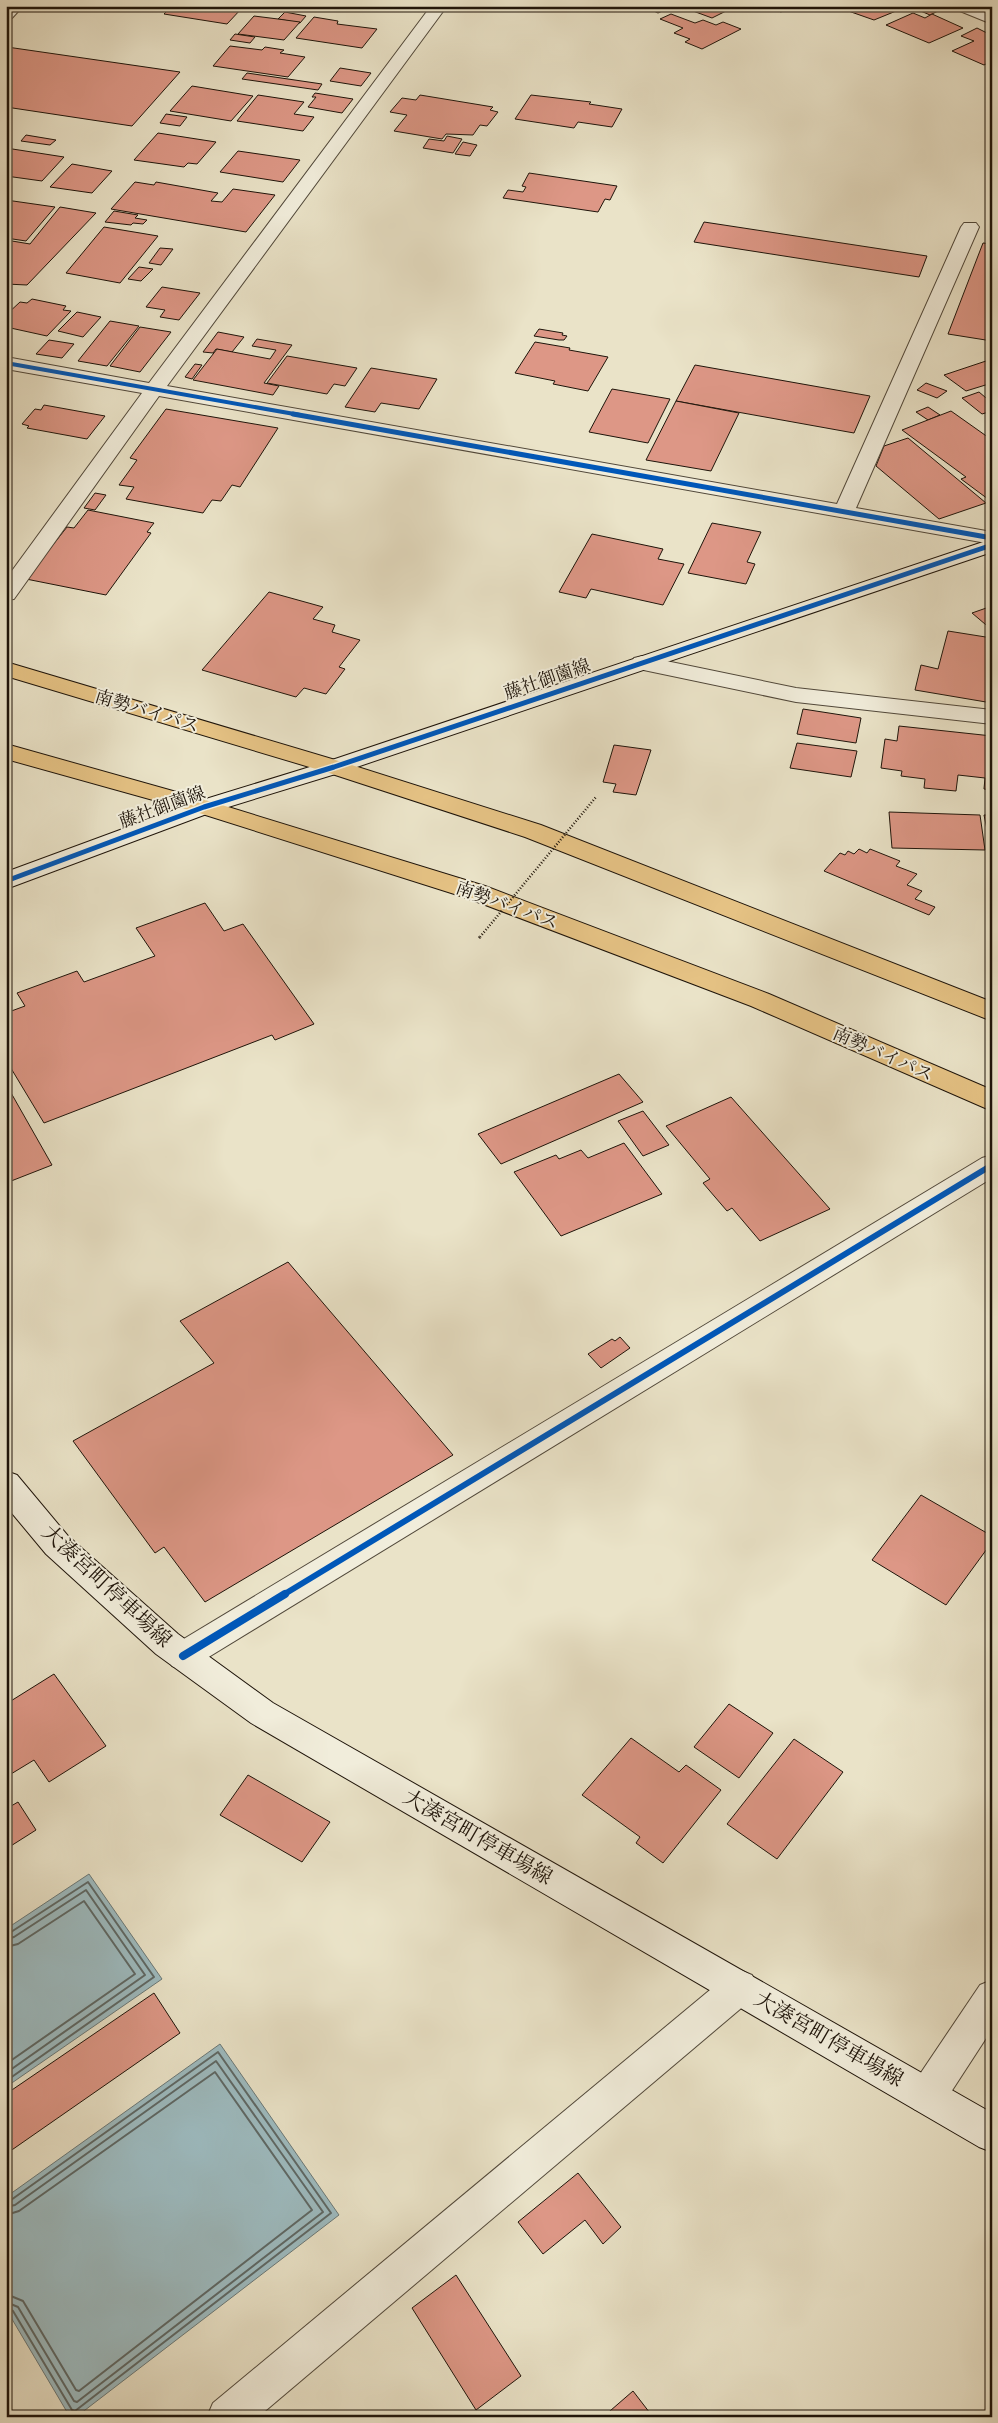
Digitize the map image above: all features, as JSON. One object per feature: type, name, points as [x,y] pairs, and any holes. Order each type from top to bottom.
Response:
[{"type":"highway","name":"南勢バイパス","points":[[6,669],[334,767],[533,831],[992,1012]]},
{"type":"highway","name":"南勢バイパス","points":[[6,751],[204,807],[485,896],[760,1000],[992,1101]]},
{"type":"street","points":[[6,15],[15,6]]},
{"type":"street","points":[[6,594],[153,391],[440,6]]},
{"type":"street","points":[[961,6],[992,19]]},
{"type":"street","points":[[844,512],[970,227]]},
{"type":"street","points":[[6,363],[153,391],[992,538]]},
{"type":"street","name":"藤社御薗線","points":[[6,881],[204,807],[334,767],[992,545]]},
{"type":"street","points":[[642,663],[796,695],[992,717]]},
{"type":"street","points":[[183,1656],[992,1165]]},
{"type":"street","name":"大湊宮町停車場線","points":[[6,1484],[58,1545],[183,1656],[262,1713],[992,2134]]},
{"type":"street","points":[[227,2417],[740,1987]]},
{"type":"street","points":[[927,2096],[992,1997]]},
{"type":"path","points":[[479,938],[596,797]]},
{"type":"water","points":[[89,1874],[162,1979],[6,2087],[6,1929]]},
{"type":"water","points":[[220,2044],[339,2215],[76,2417],[70,2417],[6,2309],[6,2197]]},
{"type":"building","points":[[172,6],[230,6],[242,8],[227,24],[164,14]]},
{"type":"building","points":[[643,6],[673,6],[658,13]]},
{"type":"building","points":[[701,6],[713,6],[726,11],[712,18],[693,11]]},
{"type":"building","points":[[754,6],[767,6],[762,9]]},
{"type":"building","points":[[767,6],[791,6],[781,12]]},
{"type":"building","points":[[834,6],[896,6],[901,9],[874,20]]},
{"type":"building","points":[[909,6],[943,6],[946,7],[930,15]]},
{"type":"building","points":[[285,12],[306,16],[300,23],[278,19]]},
{"type":"building","points":[[913,13],[925,18],[932,14],[963,28],[929,43],[886,25]]},
{"type":"building","points":[[671,14],[695,23],[703,20],[716,25],[723,22],[741,29],[702,49],[685,42],[690,39],[674,33],[683,28],[660,19]]},
{"type":"building","points":[[254,16],[300,22],[284,40],[238,34]]},
{"type":"building","points":[[314,17],[338,21],[337,24],[377,29],[362,48],[296,38]]},
{"type":"building","points":[[977,28],[989,34],[992,33],[992,61],[984,65],[952,51],[974,41],[961,36]]},
{"type":"building","points":[[235,34],[255,37],[250,43],[230,40]]},
{"type":"building","points":[[230,46],[262,50],[265,47],[284,50],[280,53],[305,57],[288,77],[213,66]]},
{"type":"building","points":[[7,47],[180,72],[132,126],[6,107]]},
{"type":"building","points":[[340,68],[371,73],[361,86],[330,81]]},
{"type":"building","points":[[247,73],[322,84],[318,90],[242,79]]},
{"type":"building","points":[[192,86],[253,96],[231,121],[170,111]]},
{"type":"building","points":[[315,93],[353,99],[342,113],[308,107],[316,97],[312,97]]},
{"type":"building","points":[[258,95],[304,102],[294,114],[314,117],[303,131],[237,121]]},
{"type":"building","points":[[420,95],[493,107],[490,110],[498,112],[487,126],[480,125],[473,135],[446,134],[442,139],[394,131],[407,115],[390,112],[402,98],[416,100]]},
{"type":"building","points":[[531,95],[591,102],[589,104],[622,109],[612,127],[578,122],[574,128],[515,119]]},
{"type":"building","points":[[166,114],[187,117],[180,126],[160,123]]},
{"type":"building","points":[[158,133],[216,142],[197,164],[188,163],[184,167],[134,160]]},
{"type":"building","points":[[26,135],[56,140],[50,145],[21,141]]},
{"type":"building","points":[[447,136],[462,139],[453,153],[423,148],[429,139],[444,141]]},
{"type":"building","points":[[463,142],[477,145],[470,156],[455,154]]},
{"type":"building","points":[[6,148],[64,157],[42,181],[6,176]]},
{"type":"building","points":[[238,151],[300,160],[283,182],[220,172]]},
{"type":"building","points":[[72,164],[112,171],[92,193],[50,187]]},
{"type":"building","points":[[529,173],[617,186],[610,200],[605,199],[598,212],[503,198],[508,190],[523,192],[526,187],[522,186]]},
{"type":"building","points":[[135,182],[154,185],[156,182],[218,193],[211,201],[222,202],[233,189],[275,195],[246,232],[111,209]]},
{"type":"building","points":[[6,200],[55,207],[26,241],[6,238]]},
{"type":"building","points":[[60,207],[96,213],[27,285],[6,284],[6,240],[30,244]]},
{"type":"building","points":[[114,211],[138,215],[135,218],[147,220],[143,224],[133,223],[131,225],[105,222]]},
{"type":"building","points":[[704,222],[927,256],[919,277],[694,242]]},
{"type":"building","points":[[104,227],[158,236],[120,283],[66,273]]},
{"type":"building","points":[[983,243],[992,244],[992,341],[948,334]]},
{"type":"building","points":[[160,248],[173,249],[161,265],[149,263]]},
{"type":"building","points":[[139,267],[153,269],[141,281],[128,279]]},
{"type":"building","points":[[162,287],[200,293],[179,320],[160,317],[165,310],[146,307]]},
{"type":"building","points":[[32,299],[66,306],[63,310],[71,311],[47,336],[6,327],[6,315],[20,302],[27,303]]},
{"type":"building","points":[[77,312],[101,317],[83,337],[58,331]]},
{"type":"building","points":[[110,321],[139,326],[107,366],[78,361]]},
{"type":"building","points":[[140,327],[171,332],[140,372],[110,366]]},
{"type":"building","points":[[539,329],[563,333],[562,335],[567,336],[564,340],[559,340],[534,336]]},
{"type":"building","points":[[218,332],[244,337],[232,352],[216,349],[213,353],[203,352]]},
{"type":"building","points":[[257,339],[292,345],[264,383],[279,386],[273,395],[193,380],[217,349],[270,359],[276,350],[252,346]]},
{"type":"building","points":[[49,340],[74,344],[62,358],[36,354]]},
{"type":"building","points":[[535,342],[608,357],[588,391],[553,384],[555,381],[515,373]]},
{"type":"building","points":[[287,356],[357,368],[345,386],[334,384],[327,394],[267,383]]},
{"type":"building","points":[[992,359],[992,383],[966,391],[944,375]]},
{"type":"building","points":[[195,364],[202,365],[192,379],[185,377]]},
{"type":"building","points":[[695,365],[870,396],[854,433],[676,401]]},
{"type":"building","points":[[371,368],[437,379],[419,409],[381,403],[375,412],[345,407]]},
{"type":"building","points":[[926,383],[947,391],[937,398],[917,390]]},
{"type":"building","points":[[612,389],[670,399],[648,443],[589,432]]},
{"type":"building","points":[[979,392],[992,403],[992,411],[982,414],[962,398]]},
{"type":"building","points":[[676,401],[739,413],[711,471],[646,460]]},
{"type":"building","points":[[44,405],[105,416],[87,439],[27,428],[29,426],[22,424],[35,409],[41,410]]},
{"type":"building","points":[[928,407],[940,415],[928,420],[916,412]]},
{"type":"building","points":[[166,409],[278,428],[240,487],[232,485],[221,501],[212,500],[203,513],[126,499],[134,487],[119,485],[137,460],[130,458]]},
{"type":"building","points":[[951,411],[992,440],[992,502],[961,479],[966,477],[902,430]]},
{"type":"building","points":[[908,438],[986,503],[939,519],[876,466],[884,446]]},
{"type":"building","points":[[95,493],[106,495],[95,510],[84,508]]},
{"type":"building","points":[[88,510],[154,523],[147,532],[151,533],[106,595],[26,579],[67,527],[74,528]]},
{"type":"building","points":[[712,523],[761,532],[747,562],[755,564],[746,584],[688,573]]},
{"type":"building","points":[[592,534],[663,549],[658,559],[684,564],[663,605],[591,589],[586,598],[559,592]]},
{"type":"building","points":[[269,592],[323,607],[313,619],[335,625],[332,632],[360,640],[339,667],[345,669],[326,694],[304,688],[296,697],[202,670]]},
{"type":"building","points":[[992,606],[992,630],[972,613]]},
{"type":"building","points":[[948,631],[992,638],[992,703],[915,690],[921,665],[938,669]]},
{"type":"building","points":[[803,709],[861,718],[856,743],[797,734]]},
{"type":"building","points":[[899,726],[992,736],[992,790],[984,789],[985,778],[958,775],[956,791],[924,788],[925,779],[901,776],[902,771],[881,768],[885,739],[897,741]]},
{"type":"building","points":[[797,743],[857,751],[851,777],[790,768]]},
{"type":"building","points":[[614,745],[651,750],[636,795],[613,792],[616,784],[603,782]]},
{"type":"building","points":[[889,812],[980,815],[985,850],[892,848]]},
{"type":"building","points":[[984,815],[992,815],[992,849],[991,849]]},
{"type":"building","points":[[859,849],[867,853],[870,849],[900,861],[896,866],[917,874],[907,885],[922,891],[915,899],[935,907],[929,915],[824,871],[840,853],[845,855],[848,851],[854,854]]},
{"type":"building","points":[[205,903],[224,931],[243,924],[314,1024],[275,1040],[272,1035],[44,1123],[6,1060],[6,1013],[25,1006],[17,993],[77,971],[84,982],[155,956],[136,928]]},
{"type":"building","points":[[619,1074],[643,1102],[501,1164],[478,1134]]},
{"type":"building","points":[[6,1084],[52,1165],[6,1183]]},
{"type":"building","points":[[731,1097],[830,1209],[760,1241],[732,1208],[727,1211],[703,1183],[710,1179],[666,1126]]},
{"type":"building","points":[[643,1111],[669,1145],[643,1156],[618,1121]]},
{"type":"building","points":[[624,1143],[662,1194],[561,1236],[514,1172],[556,1155],[559,1159],[581,1150],[588,1158]]},
{"type":"building","points":[[288,1262],[453,1455],[205,1602],[164,1547],[155,1553],[73,1441],[214,1363],[180,1321]]},
{"type":"building","points":[[620,1337],[630,1348],[601,1368],[588,1354],[612,1339],[615,1341]]},
{"type":"building","points":[[921,1495],[992,1536],[992,1542],[946,1605],[872,1560]]},
{"type":"building","points":[[54,1674],[106,1746],[49,1782],[34,1760],[6,1777],[6,1704]]},
{"type":"building","points":[[729,1704],[773,1733],[739,1778],[694,1747]]},
{"type":"building","points":[[631,1738],[679,1772],[686,1765],[721,1790],[663,1863],[636,1843],[640,1837],[582,1795]]},
{"type":"building","points":[[794,1739],[843,1772],[777,1859],[727,1824]]},
{"type":"building","points":[[248,1775],[330,1822],[302,1862],[220,1815]]},
{"type":"building","points":[[18,1802],[36,1830],[6,1849],[6,1809]]},
{"type":"building","points":[[154,1993],[180,2033],[6,2154],[6,2094]]},
{"type":"building","points":[[578,2173],[621,2227],[603,2244],[585,2220],[543,2254],[518,2222]]},
{"type":"building","points":[[456,2275],[521,2376],[476,2410],[412,2308]]},
{"type":"building","points":[[633,2391],[653,2417],[603,2417]]},
{"type":"cycle path","points":[[6,363],[992,538]]},
{"type":"cycle path","points":[[6,881],[204,807],[334,767],[992,545]]},
{"type":"cycle path","points":[[183,1656],[992,1165]]}]
